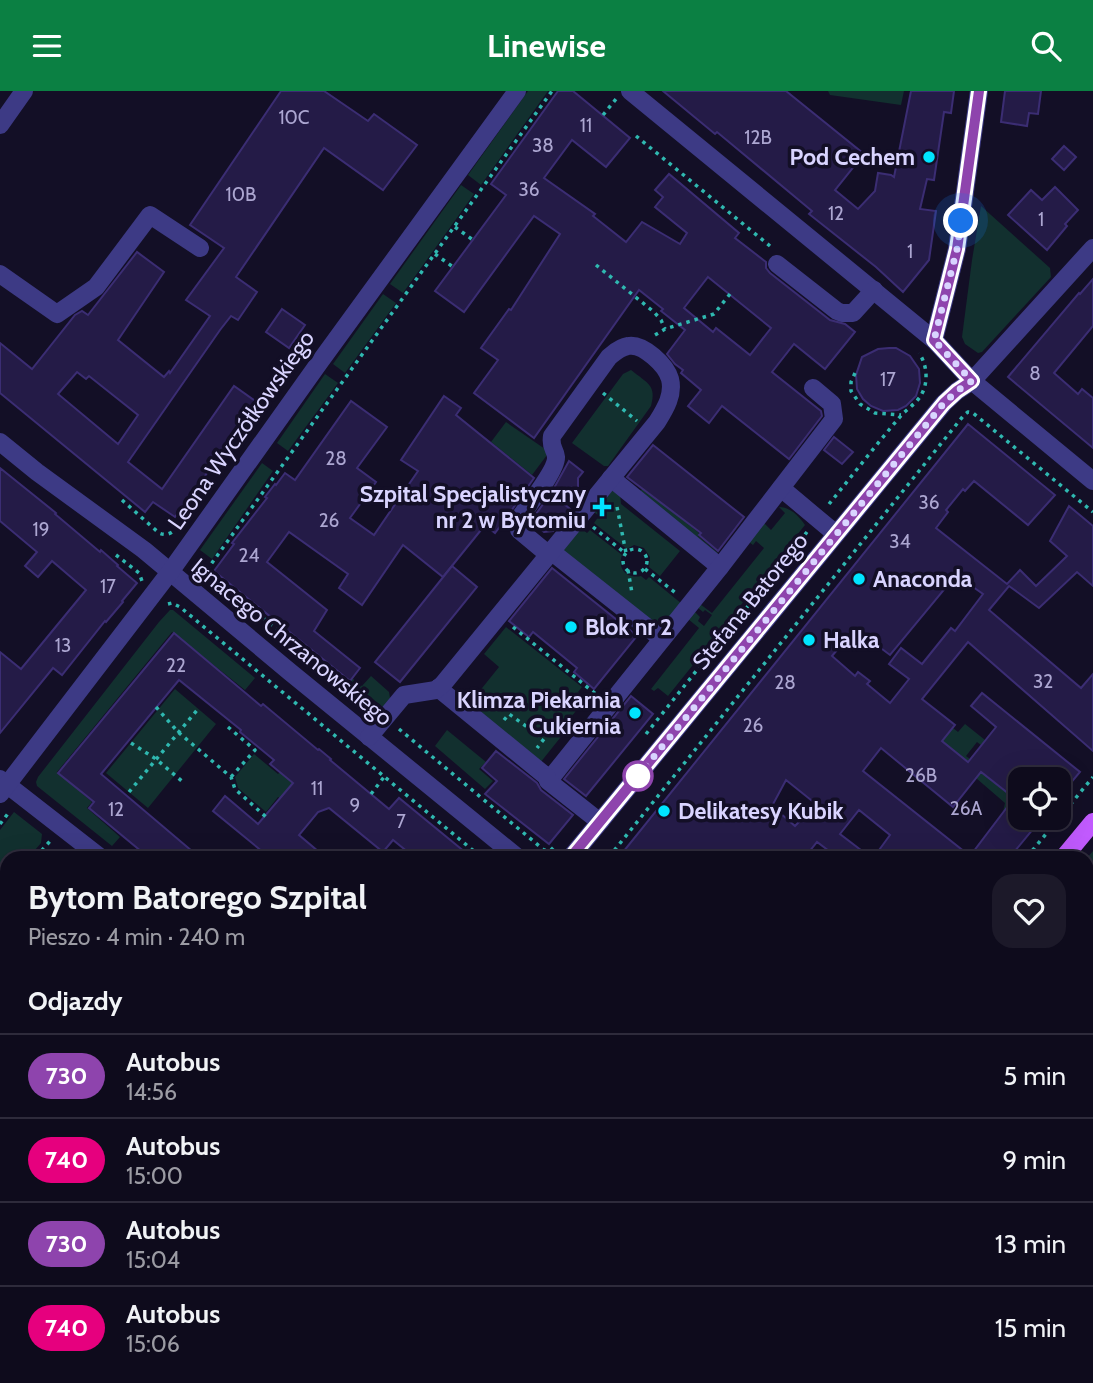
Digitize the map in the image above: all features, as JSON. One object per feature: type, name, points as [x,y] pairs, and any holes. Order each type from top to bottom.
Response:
[{"type":"main road","points":[[1069,851],[1093,822]]},
{"type":"street","points":[[0,125],[24,91]]},
{"type":"street","name":"Leona Wyczółkowskiego","points":[[2,786],[170,572],[517,91]]},
{"type":"street","points":[[934,340],[957,249],[979,91]]},
{"type":"street","points":[[623,94],[791,222],[874,290],[934,340],[972,381],[1093,481]]},
{"type":"street","points":[[0,274],[57,314],[96,287],[150,215],[200,248]]},
{"type":"street","name":"Stefana Batorego","points":[[575,851],[944,403],[972,381],[1093,247]]},
{"type":"street","points":[[777,264],[842,313],[853,313],[859,309],[874,290]]},
{"type":"street","points":[[369,737],[404,695],[436,690],[443,684],[551,553],[611,478],[650,432],[667,406],[671,390],[670,380],[665,369],[655,359],[639,347],[628,345],[609,358],[552,436],[550,445],[556,457],[553,468],[518,520],[519,530],[551,553],[662,639]]},
{"type":"street","points":[[603,819],[548,781],[550,776],[720,567],[834,419],[832,404],[813,389]]},
{"type":"street","name":"Ignacego Chrzanowskiego","points":[[0,442],[144,550],[510,851]]},
{"type":"street","points":[[611,478],[720,567]]},
{"type":"street","points":[[781,488],[836,534]]},
{"type":"street","points":[[438,688],[550,776]]},
{"type":"street","points":[[2,786],[92,851]]},
{"type":"path","points":[[552,91],[525,134],[435,254],[209,567],[208,573],[544,850],[551,850],[559,840]]},
{"type":"path","points":[[603,115],[623,94]]},
{"type":"path","points":[[636,136],[769,247],[791,222]]},
{"type":"path","points":[[455,227],[473,240]]},
{"type":"path","points":[[435,254],[453,267]]},
{"type":"path","points":[[596,265],[654,312],[665,330]]},
{"type":"path","points":[[639,347],[657,333],[714,314],[730,294]]},
{"type":"path","points":[[644,737],[901,415],[918,401],[923,390],[925,366],[916,349]]},
{"type":"path","points":[[855,373],[851,381],[851,391],[860,404],[875,413],[901,415]]},
{"type":"path","points":[[590,383],[650,432]]},
{"type":"path","points":[[613,851],[968,412],[973,413],[1093,512]]},
{"type":"path","points":[[611,478],[626,554],[623,562],[628,571],[637,573],[645,569]]},
{"type":"path","points":[[122,500],[163,535],[178,527]]},
{"type":"path","points":[[580,517],[626,554]]},
{"type":"path","points":[[109,549],[139,573],[142,581],[138,589]]},
{"type":"path","points":[[626,554],[634,549],[643,552],[647,560],[645,569]]},
{"type":"path","points":[[645,569],[689,605]]},
{"type":"path","points":[[163,608],[168,603],[180,607],[474,851]]},
{"type":"path","points":[[513,627],[610,705]]},
{"type":"path","points":[[156,707],[178,732],[231,777],[235,789],[266,817]]},
{"type":"path","points":[[129,792],[198,709]]},
{"type":"path","points":[[646,723],[652,727]]},
{"type":"path","points":[[228,727],[255,750],[231,777]]},
{"type":"path","points":[[131,743],[156,759],[183,782]]},
{"type":"path","points":[[371,794],[384,777]]},
{"type":"path","points":[[1032,851],[1093,777]]},
{"type":"path","points":[[41,851],[53,837]]},
{"type":"green space","points":[[528,91],[548,91],[481,185],[468,175]]},
{"type":"green space","points":[[828,91],[904,91],[901,105],[830,95]]},
{"type":"green space","points":[[461,185],[474,194],[403,293],[390,284]]},
{"type":"green space","points":[[981,206],[1050,268],[1051,277],[982,352],[978,353],[965,344],[962,337]]},
{"type":"green space","points":[[383,294],[396,303],[345,373],[333,364]]},
{"type":"green space","points":[[631,370],[652,389],[653,399],[651,406],[608,466],[604,466],[572,443],[623,374]]},
{"type":"green space","points":[[325,374],[338,383],[288,451],[277,443]]},
{"type":"green space","points":[[506,422],[545,449],[547,455],[532,475],[491,442]]},
{"type":"green space","points":[[262,463],[273,471],[212,559],[200,550]]},
{"type":"green space","points":[[643,488],[699,533],[698,536],[718,553],[714,557],[640,491]]},
{"type":"green space","points":[[612,491],[620,494],[621,504],[680,551],[660,576],[649,567],[650,557],[644,548],[634,545],[627,549],[594,523],[599,516],[594,512]]},
{"type":"green space","points":[[779,507],[794,513],[805,525],[668,696],[658,688],[654,691],[651,689],[699,628],[688,619],[694,611],[700,617],[698,621],[704,626],[712,615],[697,607],[700,604],[712,613],[764,548],[756,541],[753,545],[749,542],[764,523],[771,530],[785,513]]},
{"type":"green space","points":[[581,528],[587,533],[590,530],[622,555],[621,565],[624,572],[646,580],[649,577],[682,604],[662,629],[562,551]]},
{"type":"green space","points":[[170,610],[255,678],[245,690],[172,632],[57,772],[92,802],[87,808],[120,837],[112,846],[37,786],[36,782]]},
{"type":"green space","points":[[506,627],[582,687],[578,692],[586,698],[568,721],[568,728],[540,763],[470,703],[499,667],[484,654]]},
{"type":"green space","points":[[371,676],[389,692],[390,698],[383,707],[350,681],[352,678],[362,686]]},
{"type":"green space","points":[[175,689],[216,724],[148,808],[106,773]]},
{"type":"green space","points":[[965,724],[985,740],[981,745],[977,742],[966,756],[970,759],[967,761],[942,741],[953,728],[958,732]]},
{"type":"green space","points":[[447,730],[486,762],[479,769],[493,781],[485,789],[435,746]]},
{"type":"green space","points":[[254,754],[278,774],[281,771],[296,783],[283,800],[278,797],[266,812],[238,788],[235,777]]},
{"type":"green space","points":[[981,772],[1008,793],[1008,806],[1003,812],[1005,803],[976,778]]},
{"type":"green space","points":[[14,812],[42,834],[41,843],[34,851],[0,851],[0,830]]},
{"type":"building","points":[[281,91],[324,91],[368,121],[374,114],[417,145],[383,190],[324,148],[236,277],[257,292],[238,320],[231,316],[220,330],[128,462],[162,489],[234,386],[258,403],[175,517],[153,502],[145,512],[0,393],[0,343],[32,369],[75,315],[82,311],[88,315],[137,252],[164,272],[118,340],[164,377],[169,371],[170,373],[210,316],[186,300],[224,248],[190,225]],"holes":[[[77,372],[86,379],[89,376],[138,415],[118,444],[58,394]]]},
{"type":"building","points":[[558,91],[573,91],[630,138],[606,167],[572,140],[544,178],[595,214],[593,216],[626,242],[642,222],[680,244],[687,233],[655,207],[663,197],[655,190],[669,174],[739,233],[735,238],[766,262],[770,273],[830,320],[845,324],[855,332],[825,369],[794,344],[772,372],[821,411],[822,416],[789,459],[722,406],[709,423],[688,406],[701,390],[681,373],[683,370],[667,354],[685,330],[639,290],[534,438],[474,393],[498,360],[481,348],[509,309],[511,310],[560,234],[534,216],[464,312],[435,291],[506,195],[491,184]],"holes":[[[708,277],[771,328],[750,355],[716,328],[713,332],[684,308]]]},
{"type":"building","points":[[663,91],[786,91],[864,154],[835,190],[858,209],[875,191],[878,173],[894,177],[911,91],[954,91],[951,113],[944,112],[934,180],[927,179],[920,209],[936,211],[929,260],[903,292],[809,214],[812,211]]},
{"type":"building","points":[[1005,91],[1041,91],[1038,114],[1029,113],[1027,126],[1001,122]]},
{"type":"building","points":[[1064,146],[1076,157],[1064,170],[1052,159]]},
{"type":"building","points":[[1055,187],[1078,210],[1047,250],[1008,215],[1031,190],[1042,200]]},
{"type":"building","points":[[1093,279],[1093,326],[1054,373],[1078,394],[1082,389],[1093,398],[1093,448],[1008,377]]},
{"type":"building","points":[[282,309],[305,325],[289,348],[266,332]]},
{"type":"building","points":[[896,348],[910,356],[919,369],[920,383],[916,396],[906,406],[898,410],[883,411],[863,399],[857,389],[856,375],[862,357],[878,349]]},
{"type":"building","points":[[444,396],[461,408],[456,415],[534,478],[495,533],[485,525],[443,577],[403,545],[362,605],[339,588],[348,574],[289,532],[267,562],[327,610],[314,631],[360,668],[350,681],[214,571],[275,484],[285,473],[295,480],[351,401],[387,427],[357,468],[376,482],[350,518],[374,535],[418,471],[401,460]]},
{"type":"building","points":[[968,424],[1055,495],[1028,525],[974,481],[965,491],[963,489],[946,510],[948,512],[936,528],[1007,584],[1020,570],[1036,586],[1067,556],[1050,541],[1069,506],[1093,526],[1093,586],[1077,572],[1039,608],[1009,586],[989,610],[1081,688],[1093,674],[1093,751],[968,642],[922,699],[955,725],[942,741],[968,762],[996,727],[971,706],[982,693],[1080,772],[1071,783],[1071,767],[1008,767],[1008,793],[981,772],[953,807],[881,748],[863,771],[964,851],[878,851],[890,835],[859,810],[840,834],[862,851],[829,851],[817,842],[810,851],[624,851]],"holes":[[[956,575],[983,594],[955,631],[951,628],[922,664],[901,648],[889,664],[909,679],[890,703],[867,684],[870,681],[858,672],[855,676],[832,656],[852,632],[867,644],[870,640],[890,655]],[[786,780],[816,804],[795,826],[772,806]]]},
{"type":"building","points":[[834,437],[853,452],[842,464],[824,450]]},
{"type":"building","points":[[653,445],[744,517],[718,551],[699,535],[701,533],[627,477]]},
{"type":"building","points":[[569,461],[583,472],[578,478],[578,488],[554,488]]},
{"type":"building","points":[[0,468],[100,552],[101,550],[137,583],[62,675],[53,668],[0,733],[0,652],[21,669],[86,590],[52,561],[38,577],[25,566],[37,552],[0,521]]},
{"type":"building","points":[[551,493],[570,509],[553,531],[544,532],[531,521]]},
{"type":"building","points":[[452,566],[477,587],[400,682],[375,662]]},
{"type":"building","name":"Blok nr 2","points":[[552,568],[637,636],[594,689],[574,672],[577,668],[533,632],[529,637],[509,621]]},
{"type":"building","points":[[174,633],[389,809],[399,798],[464,851],[407,851],[393,840],[382,851],[329,808],[318,812],[299,835],[318,851],[262,851],[213,811],[225,796],[258,824],[293,783],[270,764],[274,760],[240,732],[241,730],[179,680],[101,774],[192,851],[141,851],[89,808],[94,802],[58,773]]},
{"type":"building","points":[[631,696],[653,714],[586,796],[564,779]]},
{"type":"building","points":[[496,751],[573,815],[549,844],[485,794],[497,781],[482,768]]},
{"type":"building","points":[[1008,806],[1008,830],[1032,830],[1015,851],[974,851]]},
{"type":"bus line","name":"730","points":[[576,851],[944,403],[972,381],[934,340],[957,249],[979,91]]},
{"type":"place","name":"Pod Cechem","points":[[929,157]]},
{"type":"place","name":"Szpital Specjalistyczny nr 2 w Bytomiu","points":[[602,507]]},
{"type":"place","name":"Anaconda","points":[[859,579]]},
{"type":"place","name":"Blok nr 2","points":[[571,627]]},
{"type":"place","name":"Halka","points":[[809,640]]},
{"type":"place","name":"Klimza Piekarnia Cukiernia","points":[[635,713]]},
{"type":"place","name":"Delikatesy Kubik","points":[[664,811]]},
{"type":"route","points":[[638,776],[944,403],[972,381],[934,340],[957,249],[961,221]]}]
